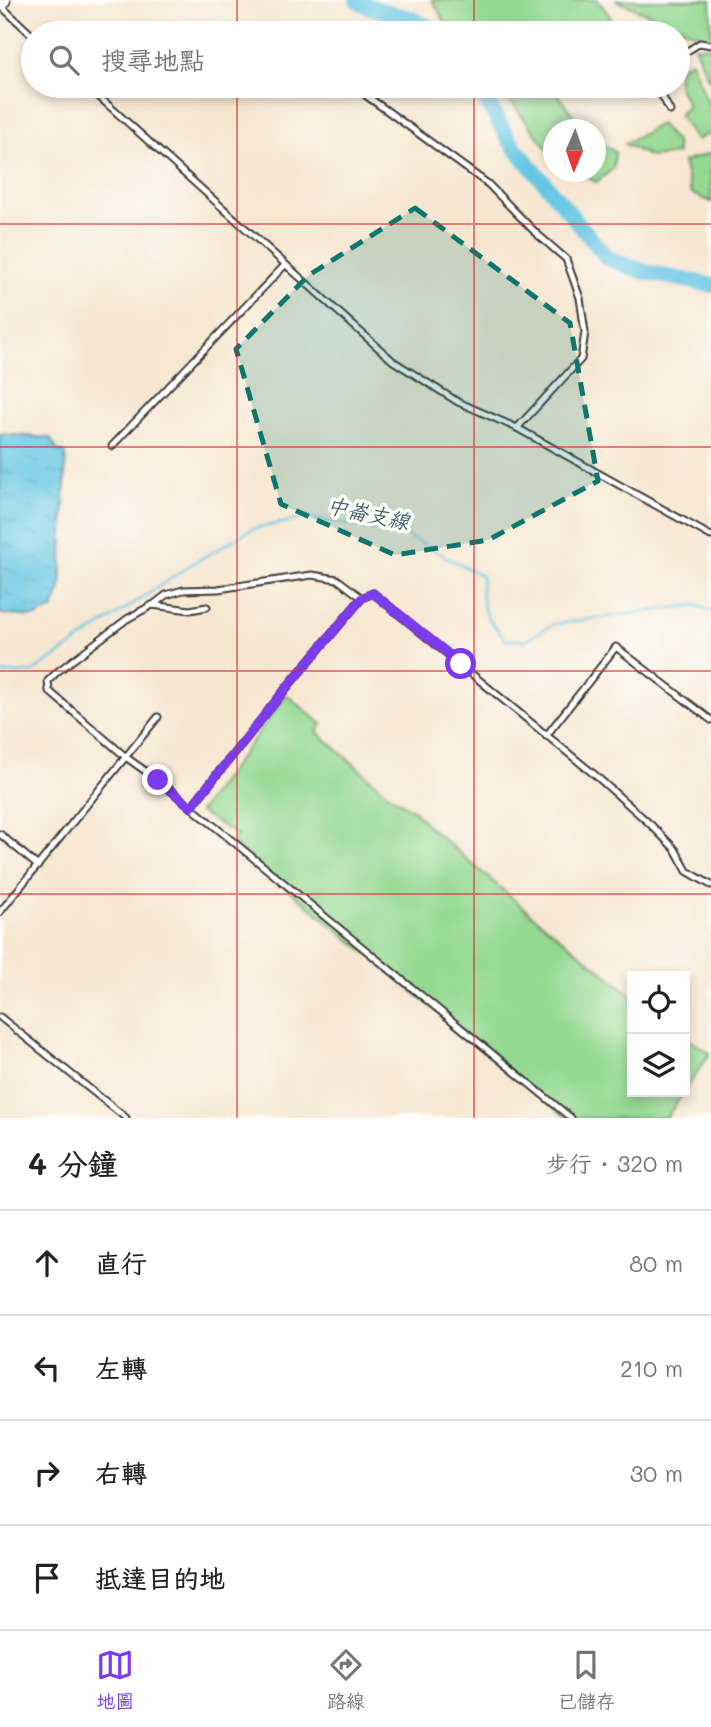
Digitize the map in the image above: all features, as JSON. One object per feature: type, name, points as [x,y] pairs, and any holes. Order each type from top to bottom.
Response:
[{"type":"lane","points":[[1,2],[21,23]]},
{"type":"lane","points":[[690,50],[701,43],[711,45]]},
{"type":"lane","points":[[100,98],[393,361],[458,402],[517,428],[711,536]]},
{"type":"lane","points":[[370,98],[488,184],[566,259],[580,298],[585,332],[581,359],[517,428]]},
{"type":"lane","points":[[663,98],[670,111]]},
{"type":"lane","points":[[112,446],[285,265]]},
{"type":"lane","points":[[362,598],[337,579],[312,575],[218,589],[183,590],[166,595],[127,620],[57,673],[48,681],[49,691],[127,758],[191,807],[571,1118]]},
{"type":"lane","points":[[191,807],[362,598],[373,593],[650,824],[675,849],[687,872],[711,885]]},
{"type":"lane","points":[[152,605],[190,610],[207,607]]},
{"type":"lane","points":[[546,736],[617,647],[711,720]]},
{"type":"lane","points":[[0,912],[158,717]]},
{"type":"lane","points":[[0,834],[38,866]]},
{"type":"lane","points":[[0,1017],[126,1118]]},
{"type":"highlighted area","points":[[415,208],[570,323],[598,481],[488,540],[395,555],[281,504],[236,349],[309,275]]},
{"type":"green space","points":[[432,0],[598,0],[613,21],[445,21]]},
{"type":"green space","points":[[615,0],[711,0],[711,40],[690,31],[690,21],[665,21]]},
{"type":"green space","points":[[694,46],[711,47],[711,81],[709,80]]},
{"type":"green space","points":[[690,62],[711,110],[711,133],[696,140],[679,115],[688,106],[684,98],[690,98]]},
{"type":"green space","points":[[508,98],[561,98],[575,119],[543,119],[543,143]]},
{"type":"green space","points":[[660,124],[676,142],[677,154],[651,157],[625,144]]},
{"type":"green space","points":[[606,146],[615,152],[613,169],[606,174]]},
{"type":"green space","points":[[711,153],[711,202],[691,193],[683,162]]},
{"type":"green space","points":[[287,695],[322,724],[317,732],[388,794],[414,811],[430,828],[531,914],[627,991],[627,1097],[681,1097],[666,1118],[567,1118],[232,843],[237,835],[199,812]]},
{"type":"green space","points":[[690,1040],[710,1053],[690,1083]]},
{"type":"water","points":[[0,434],[50,438],[58,451],[66,453],[61,589],[53,609],[35,617],[0,614]]},
{"type":"waterway","points":[[357,0],[367,6],[416,21]]},
{"type":"waterway","points":[[486,98],[508,139],[607,258],[645,272],[711,285]]},
{"type":"waterway","name":"中崙支線","points":[[0,674],[33,672],[192,564],[252,529],[308,518],[403,534],[482,576],[485,611],[506,640],[526,640],[554,624],[695,605],[711,611]]},
{"type":"route","points":[[158,780],[191,807],[362,598],[373,593],[461,664]]}]
